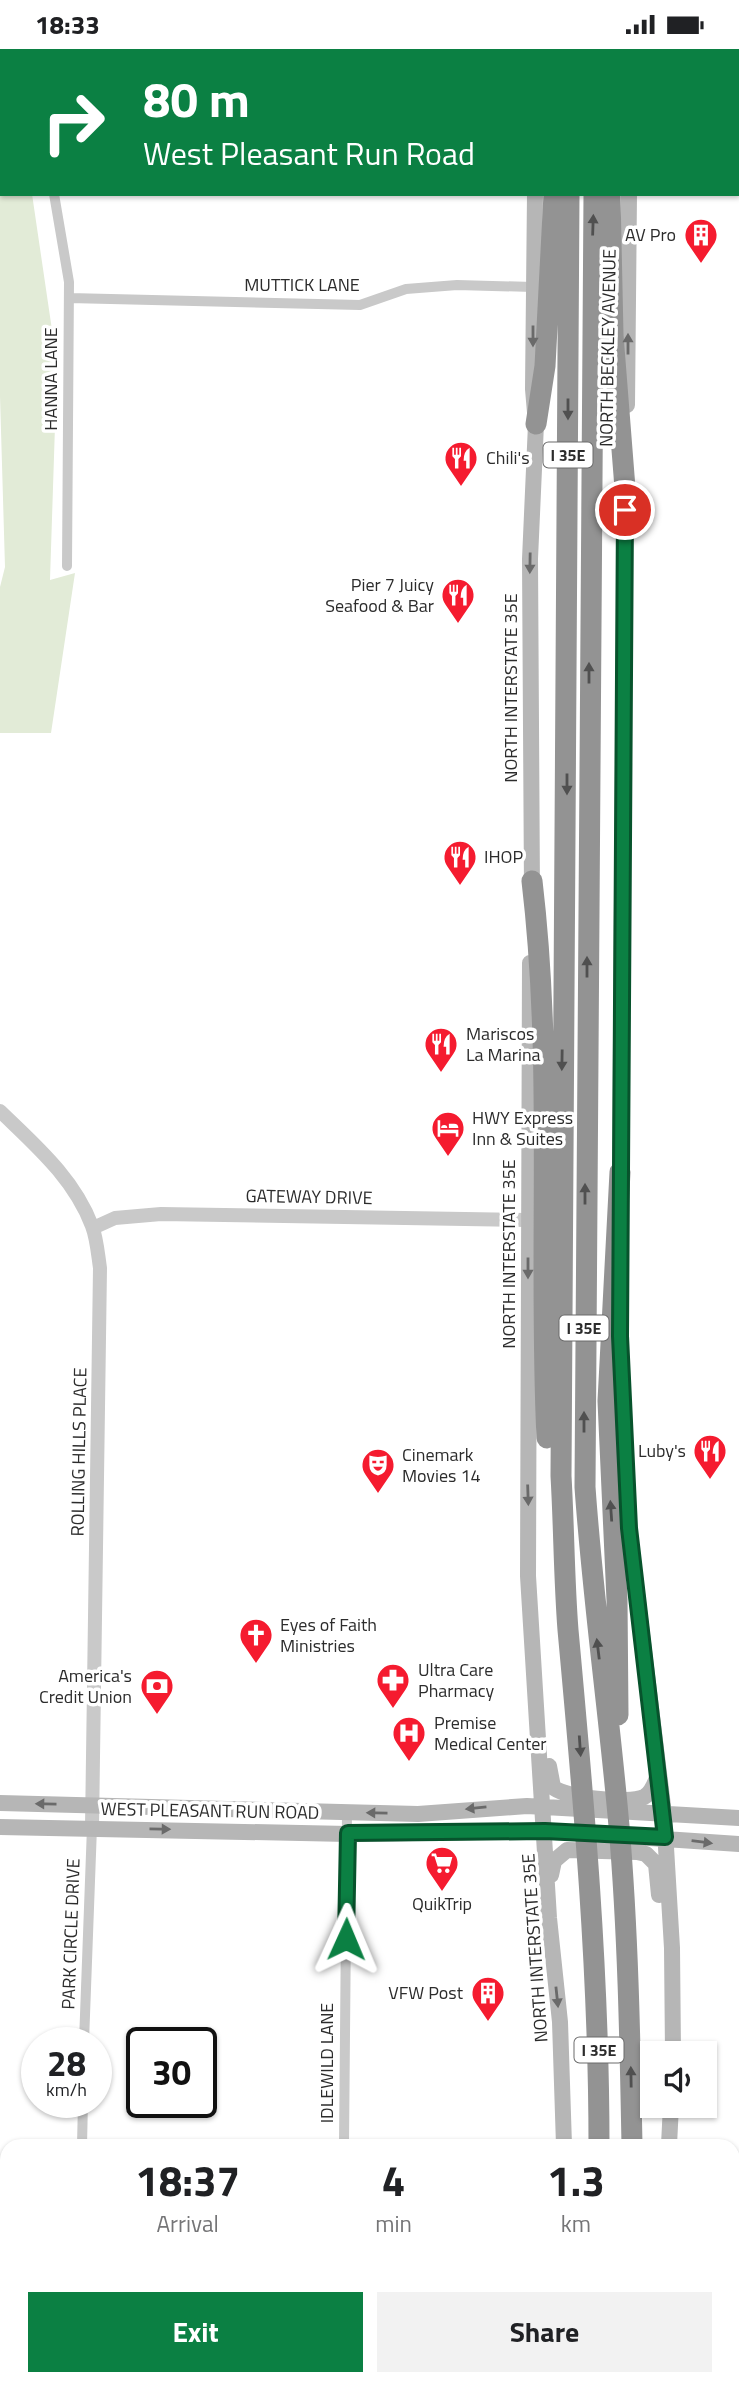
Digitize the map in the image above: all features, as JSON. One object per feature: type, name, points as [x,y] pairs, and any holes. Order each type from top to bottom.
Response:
[{"type":"highway","points":[[536,424],[545,366],[554,196]]},
{"type":"highway","name":"I 35E","points":[[569,196],[561,1476],[568,1629],[596,1954],[599,2139]]},
{"type":"highway","name":"I 35E","points":[[594,196],[585,1487],[595,1626],[618,1822],[632,2139]]},
{"type":"highway","points":[[610,196],[613,335],[625,488]]},
{"type":"highway","points":[[532,881],[540,946],[544,1057],[548,1441],[557,1577],[568,1629]]},
{"type":"highway","points":[[620,1172],[609,1346],[608,1414],[617,1600],[619,1743],[631,1873],[624,1912]]},
{"type":"highway","points":[[584,2139],[588,2028],[596,1954]]},
{"type":"main road","name":"NORTH INTERSTATE 35E","points":[[535,196],[533,287],[536,424],[530,559],[532,881],[528,1576],[536,1711],[553,1831],[548,1902],[560,2024],[564,2139]]},
{"type":"main road","name":"NORTH BECKLEY AVENUE","points":[[629,196],[620,1336],[629,1528],[659,1773],[656,1814],[673,1970],[673,2041]]},
{"type":"main road","points":[[536,1711],[545,1731],[553,1787],[568,1795],[635,1800],[643,1798],[653,1789],[659,1773]]},
{"type":"main road","name":"WEST PLEASANT RUN ROAD","points":[[0,1803],[418,1814],[481,1807],[550,1807],[739,1818]]},
{"type":"main road","name":"WEST PLEASANT RUN ROAD","points":[[0,1827],[348,1833],[553,1831],[739,1844]]},
{"type":"main road","points":[[548,1902],[552,1868],[560,1854],[576,1848],[646,1854],[656,1864],[665,1953],[673,1970]]},
{"type":"main road","points":[[669,2139],[670,2118]]},
{"type":"street","name":"HANNA LANE","points":[[54,196],[69,282],[67,566]]},
{"type":"street","name":"MUTTICK LANE","points":[[69,298],[360,305],[406,289],[457,285],[533,287]]},
{"type":"street","name":"ROLLING HILLS PLACE","points":[[0,1111],[55,1165],[73,1190],[93,1228],[101,1285],[92,1827]]},
{"type":"street","name":"GATEWAY DRIVE","points":[[93,1228],[115,1218],[161,1214],[528,1220]]},
{"type":"street","name":"IDLEWILD LANE","points":[[344,2139],[347,1813]]},
{"type":"street","name":"PARK CIRCLE DRIVE","points":[[85,2027],[92,1827]]},
{"type":"street","points":[[82,2139],[83,2118]]},
{"type":"green space","points":[[0,196],[32,196],[57,364],[50,580],[75,573],[51,733],[0,733],[0,587],[5,567],[0,396]]},
{"type":"place","name":"AV Pro","points":[[701,265]]},
{"type":"place","name":"Chili's","points":[[461,488]]},
{"type":"place","name":"Pier 7 Juicy Seafood & Bar","points":[[458,625]]},
{"type":"place","name":"IHOP","points":[[460,887]]},
{"type":"place","name":"Mariscos La Marina","points":[[441,1074]]},
{"type":"place","name":"HWY Express Inn & Suites","points":[[448,1158]]},
{"type":"place","name":"Luby's","points":[[710,1481]]},
{"type":"place","name":"Cinemark Movies 14","points":[[378,1495]]},
{"type":"place","name":"Eyes of Faith Ministries","points":[[256,1665]]},
{"type":"place","name":"Ultra Care Pharmacy","points":[[393,1710]]},
{"type":"place","name":"America's Credit Union","points":[[157,1716]]},
{"type":"place","name":"Premise Medical Center","points":[[409,1763]]},
{"type":"place","name":"QuikTrip","points":[[442,1893]]},
{"type":"place","name":"VFW Post","points":[[488,2023]]},
{"type":"route","points":[[346,1939],[348,1833],[545,1831],[665,1837],[629,1528],[620,1336],[625,510]]}]
